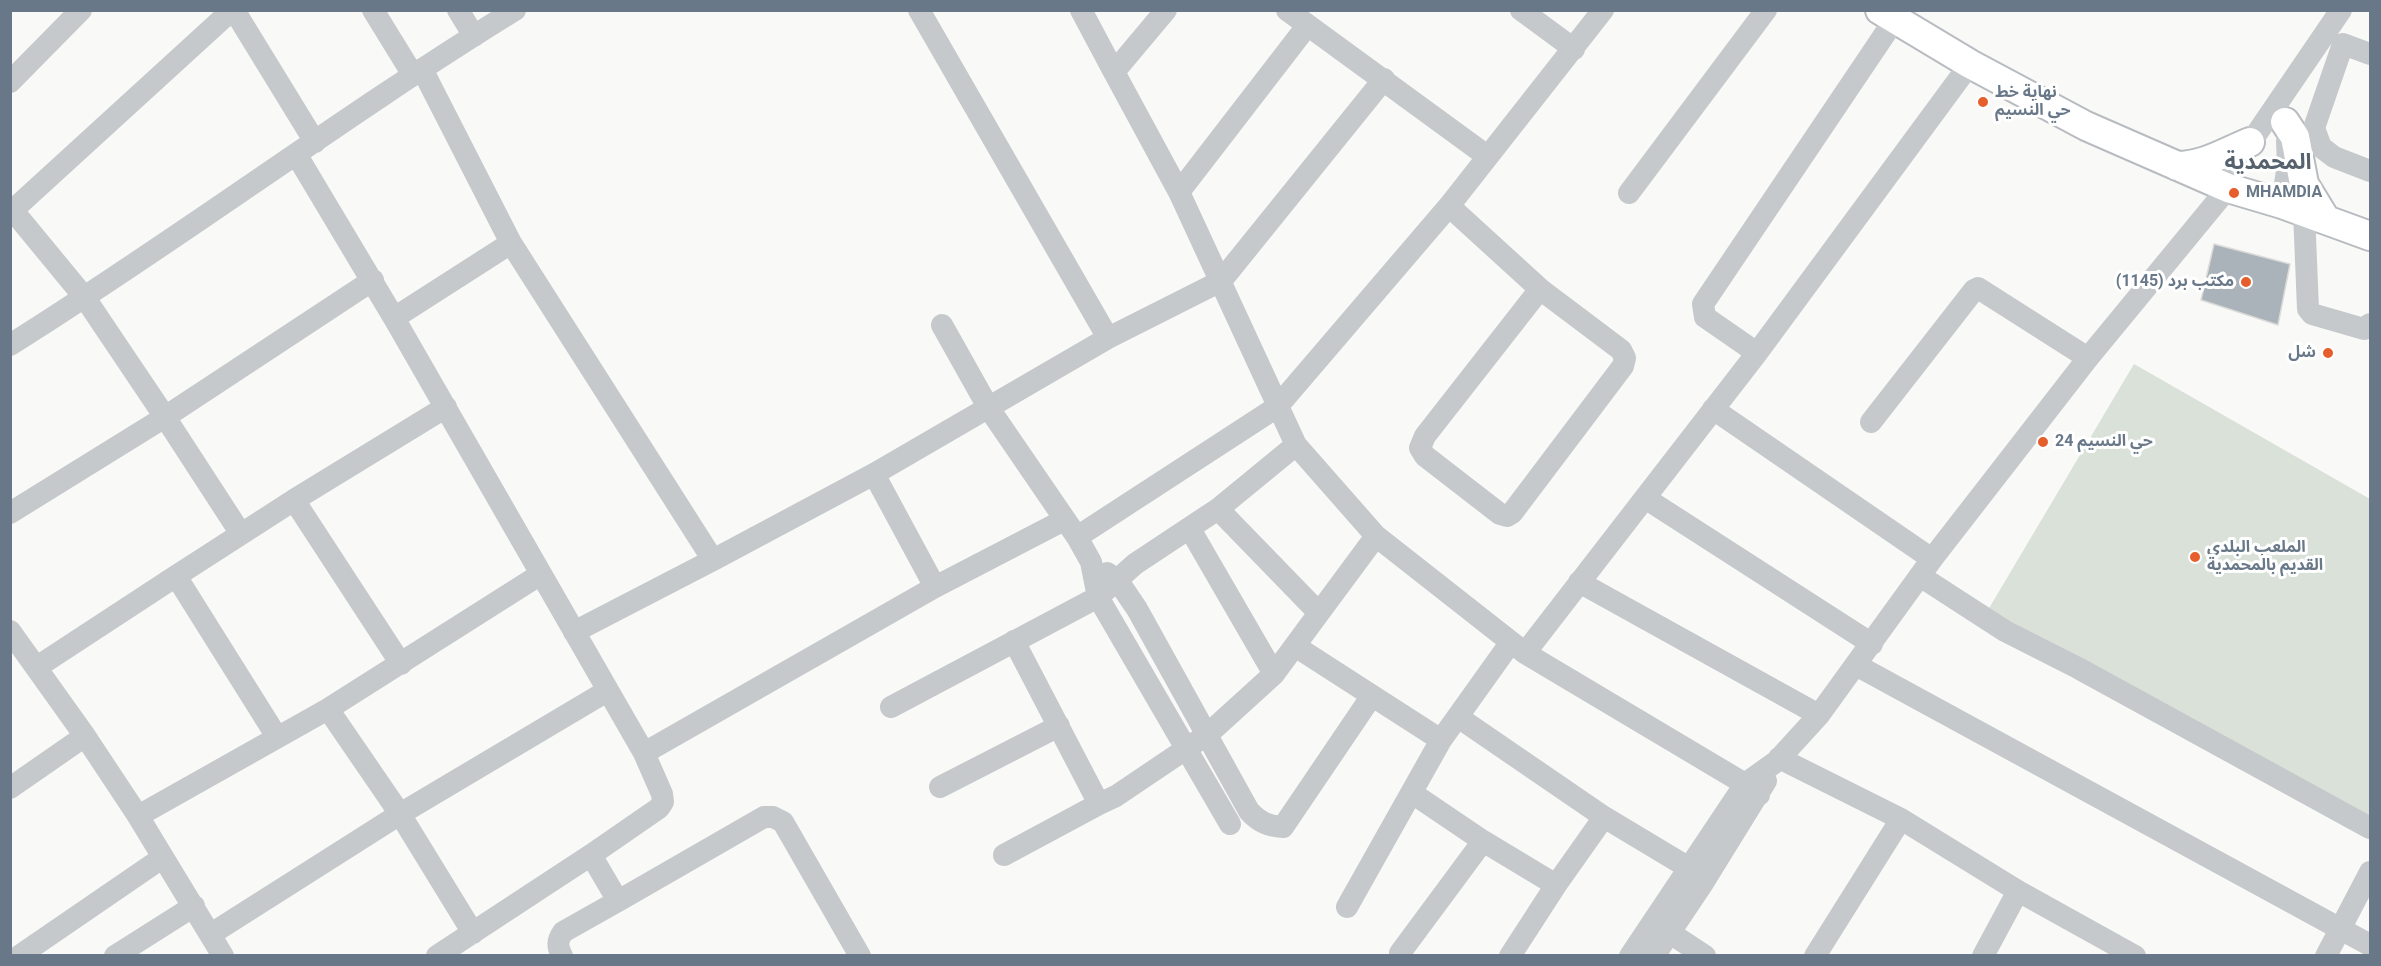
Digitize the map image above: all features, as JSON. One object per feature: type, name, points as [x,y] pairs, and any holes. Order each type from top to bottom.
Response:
[{"type":"main road","points":[[1888,15],[1970,64],[2086,126],[2228,188],[2370,236]]},
{"type":"main road","points":[[2282,112],[2295,137],[2304,184],[2304,212]]},
{"type":"main road","points":[[2177,166],[2193,166],[2209,161],[2250,142]]},
{"type":"street","points":[[10,82],[81,10]]},
{"type":"street","points":[[241,534],[85,298],[12,209],[233,10],[315,142]]},
{"type":"street","points":[[373,10],[418,72],[511,243],[713,560]]},
{"type":"street","points":[[458,10],[474,36]]},
{"type":"street","points":[[10,345],[85,298],[418,72],[515,10]]},
{"type":"street","points":[[919,10],[1108,338]]},
{"type":"street","points":[[1081,10],[1179,192],[1296,445],[1376,536],[1518,647],[1752,789]]},
{"type":"street","points":[[1114,72],[1166,10]]},
{"type":"street","points":[[1287,10],[1487,156]]},
{"type":"street","points":[[1521,10],[1574,49]]},
{"type":"street","points":[[644,753],[935,587],[1070,529],[1277,407],[1449,206],[1603,10]]},
{"type":"street","points":[[1629,193],[1766,10]]},
{"type":"street","points":[[2341,10],[2314,128],[2321,147],[2334,157],[2370,171]]},
{"type":"street","points":[[1757,353],[1706,317],[1703,304],[1888,15]]},
{"type":"street","points":[[1179,192],[1307,26]]},
{"type":"street","points":[[2335,39],[2370,54]]},
{"type":"street","points":[[1654,956],[1662,928],[1689,868],[1752,789],[1819,714],[1926,567],[2088,358],[2228,188],[2236,165],[2250,142],[2282,112],[2335,39]]},
{"type":"street","points":[[1347,907],[1441,740],[1518,647],[1579,582],[1757,353],[1970,64]]},
{"type":"street","points":[[574,632],[874,474],[1108,338],[1221,281],[1384,79]]},
{"type":"street","points":[[2282,112],[2288,164],[2304,212],[2308,309],[2312,314],[2364,329],[2370,324]]},
{"type":"street","points":[[296,154],[373,280],[644,753],[662,794],[663,802],[659,808],[437,956]]},
{"type":"street","points":[[1449,206],[1540,289],[1621,350],[1625,358],[1623,366],[1512,513],[1507,516],[1500,514],[1435,464],[1425,456],[1420,448],[1425,436],[1540,289]]},
{"type":"street","points":[[394,318],[511,243]]},
{"type":"street","points":[[10,513],[165,417],[373,280]]},
{"type":"street","points":[[1871,422],[1974,290],[1978,288],[2088,358]]},
{"type":"street","points":[[942,325],[988,407],[1091,562],[1098,597],[1230,824]]},
{"type":"street","points":[[37,667],[294,500],[446,407]]},
{"type":"street","points":[[1713,409],[1926,567],[2005,631],[2078,668],[2370,828]]},
{"type":"street","points":[[891,707],[1098,597],[1135,564],[1218,509],[1296,445]]},
{"type":"street","points":[[874,474],[935,587]]},
{"type":"street","points":[[1644,498],[1872,644]]},
{"type":"street","points":[[294,500],[401,663]]},
{"type":"street","points":[[1218,509],[1319,613]]},
{"type":"street","points":[[1190,529],[1274,674]]},
{"type":"street","points":[[1004,855],[1116,796],[1208,734],[1274,674],[1376,536]]},
{"type":"street","points":[[1091,562],[1118,581],[1137,609],[1249,811],[1257,820],[1270,826],[1283,827],[1371,697]]},
{"type":"street","points":[[138,816],[328,709],[541,574]]},
{"type":"street","points":[[176,576],[277,737]]},
{"type":"street","points":[[1579,582],[1819,714]]},
{"type":"street","points":[[10,631],[85,736],[138,816],[223,956]]},
{"type":"street","points":[[1014,641],[1099,804]]},
{"type":"street","points":[[1295,646],[1441,740]]},
{"type":"street","points":[[1856,665],[2370,945]]},
{"type":"street","points":[[211,934],[400,814],[607,691]]},
{"type":"street","points":[[328,709],[400,814],[472,933]]},
{"type":"street","points":[[1458,717],[1604,817],[1689,868]]},
{"type":"street","points":[[940,787],[1059,726]]},
{"type":"street","points":[[10,788],[85,736]]},
{"type":"street","points":[[1778,759],[1901,819],[2018,891],[2132,955]]},
{"type":"street","points":[[1630,956],[1662,928],[1752,789]]},
{"type":"street","points":[[1412,793],[1483,841],[1556,885]]},
{"type":"street","points":[[562,956],[558,948],[558,939],[563,932],[764,818],[773,817],[783,822],[860,956]]},
{"type":"street","points":[[1510,956],[1604,817]]},
{"type":"street","points":[[1815,956],[1901,819]]},
{"type":"street","points":[[1400,953],[1483,841]]},
{"type":"street","points":[[591,855],[618,901]]},
{"type":"street","points":[[19,956],[162,858]]},
{"type":"street","points":[[2326,956],[2370,872]]},
{"type":"street","points":[[1983,956],[2018,891]]},
{"type":"street","points":[[115,956],[194,906]]},
{"type":"street","points":[[1662,928],[1705,956]]},
{"type":"shaded area","name":"الملعب البلدي القديم بالمحمدية","points":[[2134,364],[2370,499],[2370,825],[1985,615]]},
{"type":"building","name":"مكتب برد (1145)","points":[[2214,244],[2290,264],[2278,325],[2201,300]]},
{"type":"place","name":"نهاية خط حي النسيم","points":[[1983,102]]},
{"type":"place","name":"MHAMDIA","points":[[2234,193]]},
{"type":"place","name":"مكتب برد (1145)","points":[[2246,282]]},
{"type":"place","name":"شل","points":[[2328,353]]},
{"type":"place","name":"حي النسيم 24","points":[[2043,442]]},
{"type":"place","name":"الملعب البلدي القديم بالمحمدية","points":[[2195,557]]},
{"type":"district","name":"المحمدية","points":[[2268,163]]}]
